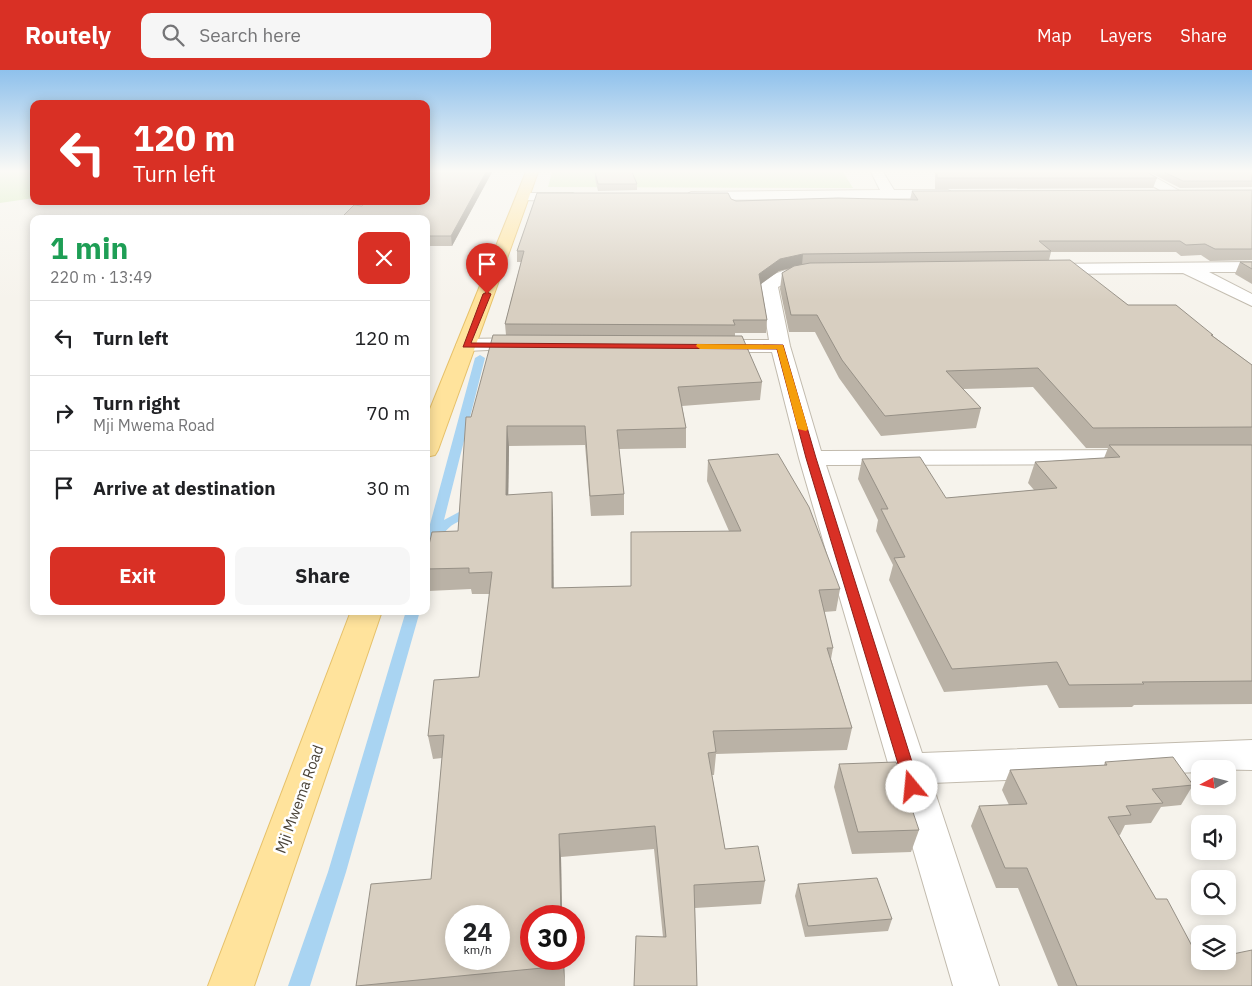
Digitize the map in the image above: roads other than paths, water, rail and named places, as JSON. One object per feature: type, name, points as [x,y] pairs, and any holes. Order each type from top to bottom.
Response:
[{"type":"main road","points":[[430,440],[517,215]]},
{"type":"main road","name":"Mji Mwema Road","points":[[230,986],[366,615]]},
{"type":"street","points":[[1186,267],[1252,301]]},
{"type":"street","points":[[1018,269],[1252,267]]},
{"type":"street","points":[[844,271],[792,273],[778,278],[769,286],[780,346],[811,458],[976,986]]},
{"type":"street","points":[[466,345],[541,344]]},
{"type":"street","points":[[693,346],[780,346]]},
{"type":"street","points":[[811,458],[1164,457]]},
{"type":"street","points":[[907,769],[1252,755]]},
{"type":"waterway","points":[[430,549],[480,358]]},
{"type":"waterway","points":[[435,535],[453,519],[475,512]]},
{"type":"waterway","points":[[299,986],[337,872],[412,615]]}]
